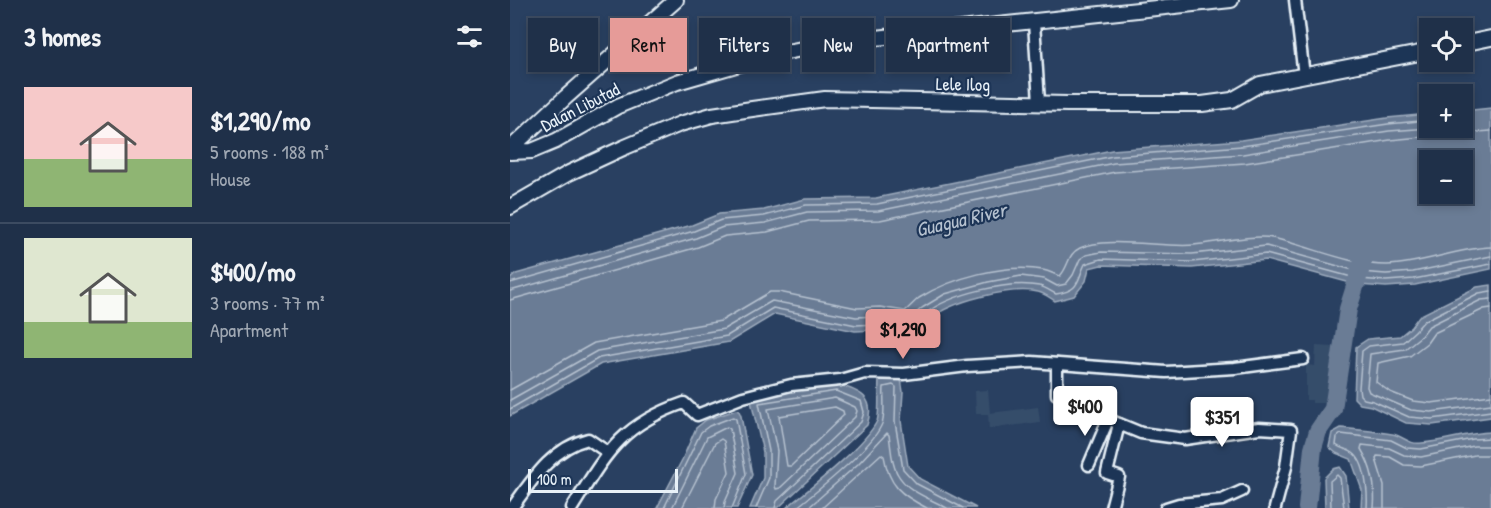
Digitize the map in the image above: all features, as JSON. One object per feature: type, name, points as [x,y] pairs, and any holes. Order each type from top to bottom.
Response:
[{"type":"street","points":[[510,151],[566,97],[676,0]]},
{"type":"street","name":"Dalan Libutad","points":[[510,151],[532,151],[556,141],[618,106],[677,82],[771,55],[838,42],[1232,0]]},
{"type":"street","points":[[1295,0],[1304,76]]},
{"type":"street","points":[[1034,22],[1039,103]]},
{"type":"street","points":[[1473,42],[1491,38]]},
{"type":"street","name":"Lele Ilog","points":[[510,207],[569,174],[623,148],[680,124],[712,115],[825,99],[1202,104],[1232,100],[1260,84],[1419,53]]},
{"type":"street","points":[[572,508],[607,452],[639,423],[666,409],[684,403],[697,415],[743,397],[791,385],[840,380],[865,373],[904,374],[1032,362],[1166,372],[1235,368],[1303,359]]},
{"type":"street","points":[[1057,364],[1057,394],[1065,396],[1065,405],[1101,416],[1137,432],[1185,440],[1259,428],[1291,430],[1286,466],[1275,508]]},
{"type":"street","points":[[1089,465],[1108,420]]},
{"type":"street","points":[[1111,508],[1119,477],[1107,473],[1119,424]]},
{"type":"street","points":[[512,508],[539,472],[557,453],[575,442],[588,439],[607,452]]},
{"type":"street","points":[[1166,508],[1179,504],[1222,500],[1242,491]]},
{"type":"shaded area","points":[[1316,346],[1334,347],[1327,403],[1312,403],[1312,400],[1306,400],[1306,365],[1315,366]]},
{"type":"shaded area","points":[[988,390],[990,413],[1038,407],[1040,422],[989,429],[988,414],[976,414],[975,391]]},
{"type":"water","name":"Guagua River","points":[[1491,108],[1491,269],[1415,285],[1386,287],[1358,285],[1266,260],[1192,268],[1101,265],[1089,268],[1086,281],[1074,296],[1055,301],[1045,294],[1013,291],[982,296],[940,312],[926,322],[917,333],[855,331],[775,314],[729,342],[601,364],[510,416],[510,279],[516,274],[692,225],[719,214],[764,210],[805,199],[876,198],[1112,150],[1241,140],[1419,115],[1419,138],[1473,138],[1473,110]]},
{"type":"water","points":[[1491,285],[1491,417],[1432,425],[1406,423],[1371,406],[1360,404],[1354,398],[1356,347],[1368,339],[1400,336],[1419,316],[1477,287]]},
{"type":"water","points":[[901,379],[903,392],[901,421],[908,466],[920,479],[976,508],[786,508],[836,467],[871,431],[878,417],[879,380]]},
{"type":"water","points":[[837,384],[859,393],[868,402],[867,425],[778,508],[750,508],[763,478],[763,452],[751,401],[757,397]]},
{"type":"water","points":[[736,410],[741,416],[752,475],[737,508],[657,508],[696,428],[706,420]]},
{"type":"water","points":[[1341,428],[1392,434],[1417,443],[1491,432],[1491,508],[1361,508],[1362,490],[1351,459],[1336,453],[1329,447],[1332,433]]},
{"type":"water","points":[[1340,467],[1346,476],[1349,508],[1325,508],[1324,478],[1333,469]]},
{"type":"waterway","points":[[1307,508],[1313,448],[1318,431],[1333,409],[1348,309],[1363,261]]}]
